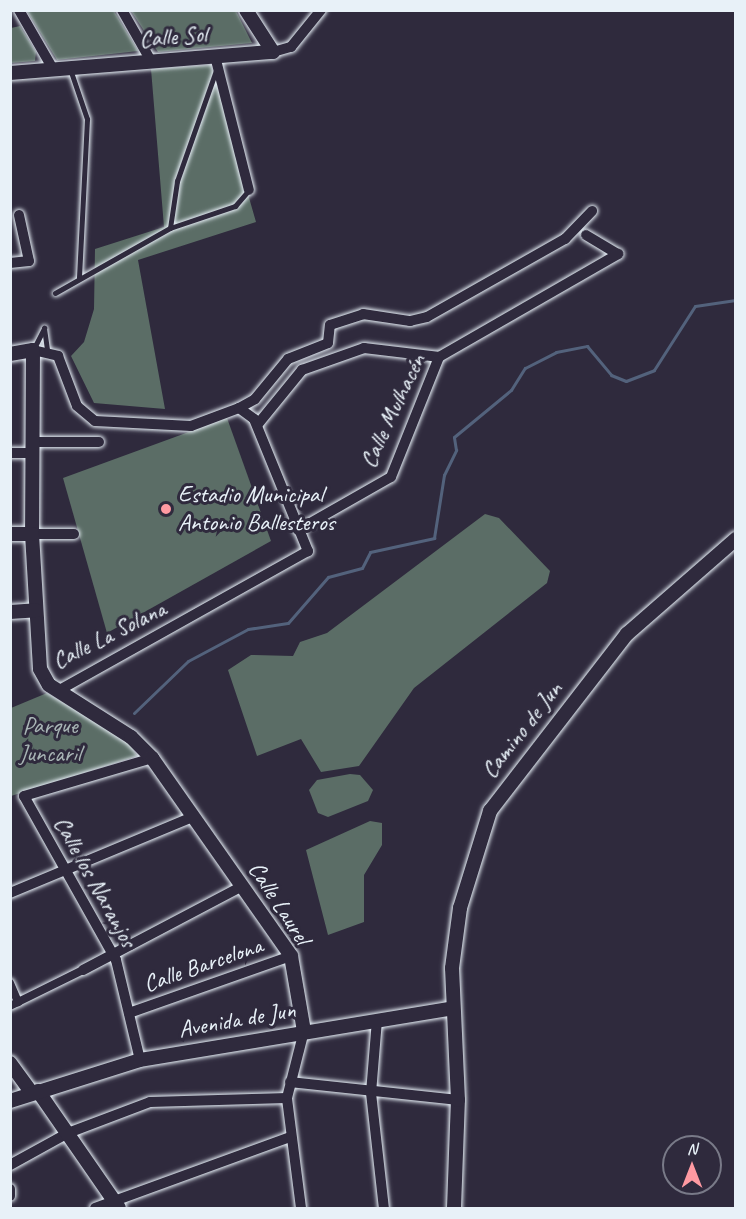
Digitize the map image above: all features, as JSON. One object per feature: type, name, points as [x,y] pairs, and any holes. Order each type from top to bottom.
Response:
[{"type":"street","points":[[19,10],[52,69]]},
{"type":"street","points":[[122,10],[151,61]]},
{"type":"street","points":[[246,10],[273,52]]},
{"type":"street","name":"Calle Sol","points":[[10,73],[151,61],[216,62],[273,52],[291,46],[321,10]]},
{"type":"street","points":[[216,62],[249,190]]},
{"type":"street","points":[[11,353],[40,350],[58,356],[77,406],[95,421],[191,426],[239,408],[255,399],[288,359],[328,343],[330,324],[363,314],[410,321],[427,317],[565,239],[592,211]]},
{"type":"street","points":[[10,263],[29,261],[20,215]]},
{"type":"street","name":"Calle Mulhacén","points":[[298,530],[391,477],[439,357],[618,254],[586,235]]},
{"type":"street","points":[[258,424],[302,370],[364,348],[439,357]]},
{"type":"street","name":"Calle La Solana","points":[[40,350],[32,448],[32,534],[40,669],[57,691],[308,551],[298,530]]},
{"type":"street","points":[[239,408],[258,424],[298,530]]},
{"type":"street","points":[[10,453],[32,448],[99,442]]},
{"type":"street","points":[[10,534],[74,534]]},
{"type":"street","name":"Camino de Jun","points":[[454,1209],[458,1100],[453,1008],[460,908],[498,795],[627,634],[735,539]]},
{"type":"street","points":[[10,612],[36,610]]},
{"type":"street","name":"Calle Laurel","points":[[57,691],[131,737],[152,758],[291,956],[304,1031],[287,1098],[290,1137],[301,1209]]},
{"type":"street","name":"Calle los Naranjos","points":[[140,1060],[112,954],[24,796],[152,758]]},
{"type":"street","points":[[10,893],[194,817]]},
{"type":"street","points":[[10,983],[14,1004],[242,886]]},
{"type":"street","name":"Calle Barcelona","points":[[129,1014],[291,956]]},
{"type":"street","name":"Avenida de Jun","points":[[10,1101],[140,1060],[453,1008]]},
{"type":"street","points":[[377,1020],[371,1093],[384,1209]]},
{"type":"street","points":[[10,1063],[68,1133],[116,1203]]},
{"type":"street","points":[[290,1082],[371,1093],[458,1100]]},
{"type":"street","points":[[10,1165],[68,1133],[150,1102],[287,1098]]},
{"type":"street","points":[[95,1209],[290,1137]]},
{"type":"street","points":[[10,1189],[10,1196]]},
{"type":"lane","points":[[170,228],[177,181],[216,62]]},
{"type":"lane","points":[[70,68],[87,119],[79,278]]},
{"type":"lane","points":[[55,293],[79,278],[141,249],[170,228],[235,206],[249,190]]},
{"type":"green space","points":[[27,11],[114,11],[138,51],[57,60]]},
{"type":"green space","points":[[131,11],[236,11],[252,43],[158,52]]},
{"type":"green space","points":[[20,26],[36,52],[35,61],[11,63],[11,28]]},
{"type":"green space","points":[[211,65],[256,222],[138,260],[165,409],[94,403],[71,356],[84,342],[94,309],[95,249],[164,227],[151,69]]},
{"type":"green space","name":"Estadio Municipal Antonio Ballesteros","points":[[227,418],[271,541],[107,633],[63,478]]},
{"type":"green space","points":[[485,514],[499,518],[550,571],[547,583],[414,688],[359,766],[321,772],[301,739],[257,756],[228,670],[251,655],[293,656],[300,642],[327,633]]},
{"type":"green space","name":"Parque Juncaril","points":[[47,693],[128,742],[137,756],[11,796],[11,708]]},
{"type":"green space","points":[[350,774],[360,775],[373,790],[368,801],[328,817],[318,813],[309,790],[317,780]]},
{"type":"green space","points":[[370,821],[382,823],[382,845],[364,875],[364,922],[328,935],[306,850]]},
{"type":"waterway","points":[[134,713],[188,661],[248,629],[288,623],[328,577],[362,568],[370,552],[434,538],[444,475],[456,450],[454,437],[511,390],[525,368],[556,352],[587,346],[611,375],[626,381],[654,370],[695,306],[736,300]]},
{"type":"place","name":"Estadio Municipal Antonio Ballesteros","points":[[166,509]]}]
